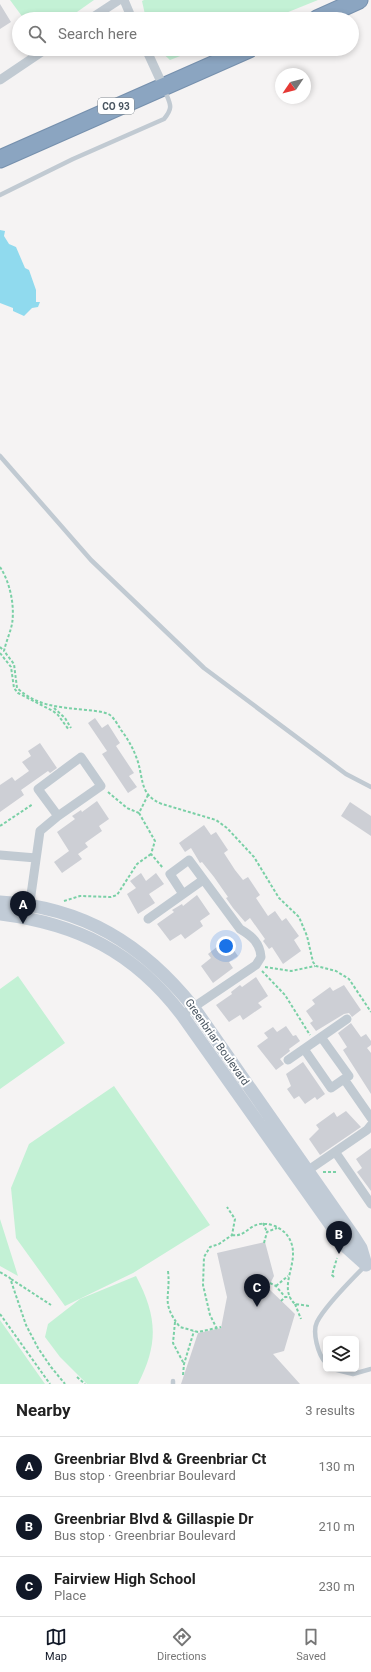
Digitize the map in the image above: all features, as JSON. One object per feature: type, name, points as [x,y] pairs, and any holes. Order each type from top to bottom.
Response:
[{"type":"highway","points":[[332,12],[359,0]]},
{"type":"highway","name":"CO 93","points":[[0,158],[233,56]]},
{"type":"street","points":[[101,12],[119,0]]},
{"type":"street","points":[[124,0],[129,12]]},
{"type":"street","points":[[0,80],[36,56]]},
{"type":"street","points":[[149,56],[163,86]]},
{"type":"street","points":[[27,918],[40,831],[58,816],[101,786],[81,757],[38,789],[58,816]]},
{"type":"street","points":[[0,854],[36,858]]},
{"type":"street","points":[[182,1015],[256,965],[261,957],[260,949],[252,936],[240,929],[189,860],[170,874],[183,894]]},
{"type":"street","points":[[148,919],[203,880]]},
{"type":"street","name":"Greenbriar Boulevard","points":[[0,902],[30,905],[61,912],[89,923],[123,941],[145,956],[165,974],[194,1008],[354,1237],[369,1265]]},
{"type":"street","name":"Greenbriar Boulevard","points":[[0,914],[27,918],[57,926],[84,936],[120,954],[140,969],[172,1001],[346,1248],[369,1265]]},
{"type":"street","points":[[288,1060],[347,1019]]},
{"type":"street","points":[[304,1049],[331,1088],[349,1076],[318,1039]]},
{"type":"street","points":[[344,1079],[371,1118]]},
{"type":"street","points":[[307,1171],[336,1153],[367,1130],[371,1125]]},
{"type":"street","points":[[336,1153],[371,1204]]},
{"type":"lane","points":[[0,195],[73,159],[164,119],[170,112],[171,106],[163,86]]},
{"type":"lane","points":[[0,456],[91,560],[204,668],[346,774],[371,787]]},
{"type":"lane","points":[[323,1357],[316,1344],[316,1323],[338,1294],[369,1265]]},
{"type":"lane","points":[[345,1372],[353,1374],[371,1369]]},
{"type":"path","points":[[0,567],[9,586],[12,609],[12,624],[4,651]]},
{"type":"path","points":[[0,647],[14,664],[17,688],[29,697],[54,707],[99,711],[111,716],[133,749],[142,774],[144,790],[154,801],[216,820],[227,828],[254,857],[279,898],[299,917],[307,936],[313,962],[316,966]]},
{"type":"path","points":[[0,653],[11,667],[14,688],[18,694],[53,711],[58,715],[69,730]]},
{"type":"path","points":[[54,707],[72,728]]},
{"type":"path","points":[[60,901],[69,901],[80,896],[111,897],[117,895],[137,864],[151,854],[155,841],[139,812],[127,808],[101,786]]},
{"type":"path","points":[[139,812],[148,795]]},
{"type":"path","points":[[0,826],[33,804]]},
{"type":"path","points":[[151,854],[158,864],[170,874]]},
{"type":"path","points":[[256,965],[275,970],[290,971],[316,966],[336,971],[349,979],[371,1012]]},
{"type":"path","points":[[256,965],[285,995],[298,1018],[318,1039]]},
{"type":"path","points":[[323,1172],[344,1174]]},
{"type":"path","points":[[227,1207],[235,1219],[232,1235]]},
{"type":"path","points":[[216,1328],[210,1315],[203,1285],[204,1257],[210,1247],[219,1244],[232,1235],[236,1236],[249,1230],[258,1223],[263,1223],[278,1228],[286,1233],[293,1248],[294,1258],[288,1286],[290,1297],[295,1304],[301,1319]]},
{"type":"path","points":[[263,1223],[267,1232],[264,1243]]},
{"type":"path","points":[[267,1232],[278,1228]]},
{"type":"path","points":[[334,1276],[332,1275],[337,1258]]},
{"type":"path","points":[[168,1271],[169,1283],[167,1305],[180,1327],[194,1332],[221,1327]]},
{"type":"path","points":[[0,1272],[51,1305]]},
{"type":"path","points":[[276,1286],[289,1276]]},
{"type":"path","points":[[10,1278],[26,1325],[38,1348],[65,1384]]},
{"type":"path","points":[[270,1283],[276,1286],[285,1297]]},
{"type":"path","points":[[281,1301],[285,1297],[290,1297]]},
{"type":"path","points":[[295,1304],[309,1306]]},
{"type":"path","points":[[0,1314],[50,1384]]},
{"type":"path","points":[[176,1322],[173,1343],[184,1364]]},
{"type":"path","points":[[183,1375],[184,1364],[194,1332]]},
{"type":"path","points":[[77,1377],[85,1384]]},
{"type":"green space","points":[[10,0],[94,0],[77,12],[19,12]]},
{"type":"green space","points":[[318,0],[288,12],[144,12],[142,1]]},
{"type":"green space","points":[[166,56],[180,56],[170,60]]},
{"type":"green space","points":[[18,976],[65,1043],[0,1089],[0,989]]},
{"type":"green space","points":[[114,1086],[210,1225],[133,1273],[65,1306],[16,1238],[11,1188],[29,1144]]},
{"type":"green space","points":[[0,1219],[18,1276],[0,1266]]},
{"type":"green space","points":[[136,1276],[148,1304],[153,1330],[150,1355],[145,1369],[138,1384],[87,1384],[60,1357],[45,1337],[48,1324],[80,1299]]},
{"type":"green space","points":[[0,1320],[45,1384],[0,1384]]},
{"type":"water","points":[[0,230],[5,231],[4,236],[9,244],[16,247],[25,268],[29,270],[36,290],[36,302],[40,302],[38,307],[32,308],[24,316],[13,311],[13,308],[0,303]]},
{"type":"building","points":[[0,4],[11,22],[0,29]]},
{"type":"building","points":[[95,718],[102,728],[108,724],[120,743],[116,746],[134,773],[129,776],[137,787],[128,793],[102,754],[107,751],[88,723]]},
{"type":"building","points":[[40,743],[57,768],[50,773],[48,771],[21,790],[24,795],[0,812],[0,785],[12,777],[15,781],[29,771],[22,762],[31,756],[28,751]]},
{"type":"building","points":[[97,801],[109,819],[99,826],[102,831],[85,843],[88,847],[78,854],[82,859],[62,873],[54,862],[69,851],[57,832],[75,819],[72,816],[81,810],[82,812]]},
{"type":"building","points":[[350,802],[371,816],[371,836],[341,816]]},
{"type":"building","points":[[204,825],[211,835],[216,832],[228,850],[224,853],[243,880],[248,877],[260,895],[256,898],[268,916],[275,911],[282,921],[286,918],[299,936],[294,940],[301,951],[283,964],[272,947],[269,949],[263,941],[265,939],[250,918],[245,922],[233,908],[226,898],[228,897],[214,877],[202,862],[200,863],[191,848],[185,852],[179,843]]},
{"type":"building","points":[[141,873],[146,881],[156,873],[164,884],[149,894],[155,903],[138,914],[127,894],[136,888],[130,881]]},
{"type":"building","points":[[197,895],[210,914],[200,921],[203,926],[185,939],[181,934],[170,941],[157,924],[174,912],[172,910],[182,904],[183,906]]},
{"type":"building","points":[[230,945],[238,956],[229,962],[233,968],[213,983],[201,966],[211,958],[208,954],[218,946],[221,951]]},
{"type":"building","points":[[256,977],[268,996],[258,1003],[262,1007],[243,1020],[240,1015],[229,1022],[216,1005],[232,994],[231,992],[240,985],[242,987]]},
{"type":"building","points":[[344,985],[361,1010],[352,1017],[349,1013],[344,1014],[316,1031],[310,1023],[313,1021],[306,1011],[315,1004],[312,1000],[330,987],[333,991]]},
{"type":"building","points":[[351,1023],[361,1037],[366,1034],[371,1041],[371,1045],[367,1048],[371,1053],[371,1094],[343,1050],[347,1047],[338,1033]]},
{"type":"building","points":[[286,1026],[293,1036],[296,1035],[300,1041],[289,1049],[290,1051],[280,1059],[284,1064],[276,1070],[257,1046],[268,1038],[264,1033],[273,1027],[277,1032]]},
{"type":"building","points":[[303,1062],[325,1094],[317,1100],[315,1097],[305,1104],[299,1096],[294,1099],[287,1089],[291,1086],[286,1074]]},
{"type":"building","points":[[346,1111],[361,1127],[320,1155],[309,1139],[319,1129],[316,1125],[334,1112],[337,1117]]},
{"type":"building","points":[[371,1148],[371,1191],[357,1172],[362,1168],[356,1159]]},
{"type":"building","points":[[265,1242],[274,1276],[268,1288],[295,1314],[284,1351],[273,1354],[300,1384],[181,1384],[198,1333],[221,1328],[227,1297],[217,1253]]},
{"type":"place","name":"Greenbriar Blvd & Greenbriar Ct","points":[[23,924]]},
{"type":"place","name":"Greenbriar Blvd & Gillaspie Dr","points":[[339,1254]]},
{"type":"place","name":"Fairview High School","points":[[257,1307]]}]
